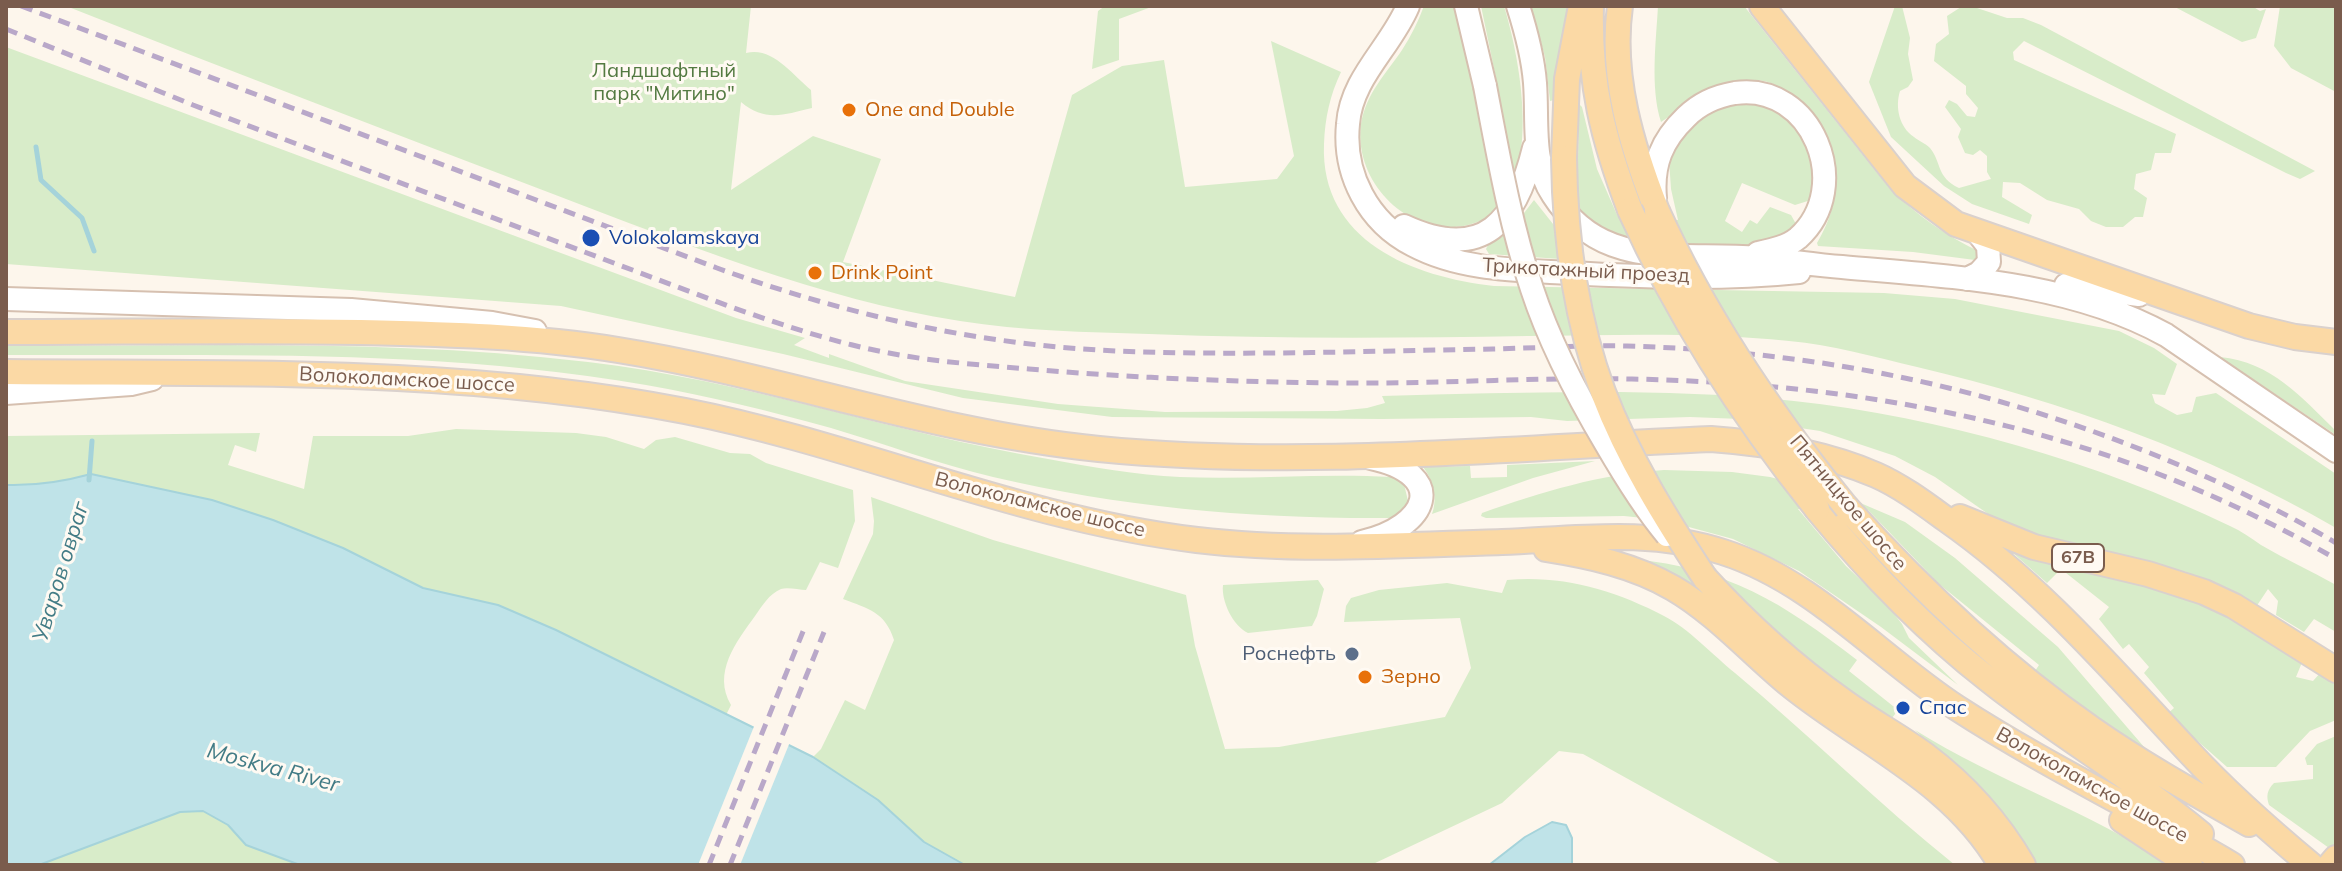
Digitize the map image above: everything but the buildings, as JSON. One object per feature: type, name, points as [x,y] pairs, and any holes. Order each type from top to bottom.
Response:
[{"type":"main road","points":[[1408,6],[1391,40],[1360,82],[1347,124],[1348,145],[1358,187],[1372,204],[1393,220],[1421,234],[1446,240],[1469,239],[1490,229],[1508,214],[1521,191],[1536,138],[1535,82],[1518,6]]},
{"type":"main road","points":[[1466,6],[1517,237],[1532,290],[1551,340],[1580,400],[1654,520],[1737,614],[1807,675],[1925,755],[1972,796],[2010,843],[2023,865]]},
{"type":"main road","points":[[1581,6],[1567,79],[1564,158],[1565,205],[1583,328],[1603,392],[1663,515],[1705,578]]},
{"type":"main road","name":"Пятницкое шоссе","points":[[1591,6],[1597,104],[1609,154],[1630,210],[1654,263],[1755,427],[1817,509],[1881,583],[1934,635],[1989,680],[2159,800],[2239,865]]},
{"type":"main road","name":"Пятницкое шоссе","points":[[1620,6],[1619,59],[1624,105],[1635,155],[1675,252],[1774,413],[1847,508],[1905,572],[2011,668],[2092,729],[2183,787],[2286,844]]},
{"type":"main road","points":[[1762,6],[1905,186],[1956,224],[2269,332],[2336,342]]},
{"type":"main road","points":[[1657,211],[1654,181],[1659,154],[1672,130],[1692,111],[1718,98],[1748,91],[1767,94],[1782,101],[1809,126],[1820,144],[1824,166],[1817,211],[1796,240],[1777,249],[1724,256]]},
{"type":"main road","name":"Трикотажный проезд","points":[[1536,138],[1541,172],[1551,193],[1565,212],[1588,232],[1612,245],[1645,254],[1724,256],[1978,280],[2100,305],[2140,320],[2166,335],[2336,451]]},
{"type":"main road","name":"Трикотажный проезд","points":[[1358,187],[1368,207],[1399,236],[1422,249],[1471,265],[1602,275],[1741,278],[1843,268]]},
{"type":"main road","points":[[1978,233],[1988,246],[1989,262],[1979,273],[1978,280],[2054,284],[2164,298]]},
{"type":"main road","points":[[6,299],[351,310],[492,323],[759,378],[957,427],[1098,449],[1217,458],[1360,456],[1711,439],[1741,441],[1835,460],[1900,488],[1968,535],[2041,596],[2125,681],[2192,756],[2311,865]]},
{"type":"main road","points":[[6,332],[418,333],[500,337],[615,349]]},
{"type":"main road","name":"Волоколамское шоссе","points":[[6,372],[357,374],[448,379],[605,396],[762,427],[1020,504],[1117,528],[1234,544],[1346,546],[1631,536],[1680,541],[1727,552],[1766,570],[1814,599],[1955,706],[2232,865]]},
{"type":"main road","points":[[6,393],[131,384],[177,373]]},
{"type":"main road","points":[[1346,546],[1390,533],[1409,522],[1418,513],[1421,504],[1418,484],[1413,476],[1387,462],[1360,456]]},
{"type":"main road","name":"67B","points":[[1900,488],[1989,530],[2034,547],[2178,582],[2234,606],[2336,670]]},
{"type":"main road","points":[[1504,542],[1613,562],[1672,587],[1836,720],[1942,792],[1979,833],[2001,865]]},
{"type":"main road","points":[[1955,706],[2059,780],[2190,865]]},
{"type":"main road","points":[[2330,865],[2336,858]]},
{"type":"green space","name":"Ландшафтный парк \"Митино\"","points":[[66,6],[751,6],[746,53],[764,54],[781,63],[811,90],[812,108],[766,115],[741,102],[731,190],[813,136],[881,159],[843,262],[1015,297],[1072,95],[1122,66],[1164,60],[1185,187],[1277,179],[1294,156],[1271,41],[1341,72],[1331,98],[1326,125],[1327,178],[1337,206],[1355,229],[1377,248],[1404,263],[1433,274],[1494,286],[1884,293],[1955,299],[2119,331],[2154,348],[2177,364],[2165,395],[2152,394],[2155,403],[2177,415],[2192,412],[2196,397],[2216,393],[2336,474],[2336,528],[2185,453],[2080,413],[1972,381],[1805,343],[1691,335],[1338,338],[1102,333],[1007,327],[907,311],[804,284],[703,250]]},
{"type":"green space","points":[[1105,6],[1154,6],[1119,19],[1119,60],[1092,69],[1098,11]]},
{"type":"green space","points":[[1424,6],[1459,6],[1474,88],[1497,83],[1481,6],[1504,6],[1516,53],[1522,109],[1519,164],[1511,188],[1499,208],[1485,219],[1468,225],[1446,227],[1425,223],[1389,202],[1366,166],[1361,146],[1361,124],[1367,103],[1402,50]]},
{"type":"green space","points":[[1531,6],[1570,6],[1554,100],[1550,101],[1545,57]]},
{"type":"green space","points":[[1658,6],[1744,6],[1890,189],[1932,224],[1980,252],[1979,258],[1818,246],[1833,205],[1836,186],[1836,167],[1824,131],[1813,115],[1788,92],[1760,80],[1740,81],[1715,88],[1661,122],[1655,79]]},
{"type":"green space","points":[[1895,6],[1902,6],[1910,38],[1908,54],[1913,80],[1900,91],[1900,116],[1909,133],[1930,148],[1946,179],[1959,188],[1991,179],[1987,172],[1987,156],[1980,150],[1973,155],[1965,153],[1958,137],[1961,129],[1945,107],[1949,100],[1967,116],[1975,117],[1978,108],[1966,94],[1966,86],[1934,61],[1936,44],[1949,34],[1947,16],[1961,7],[1977,8],[2007,18],[2023,18],[2041,25],[2315,171],[2300,179],[2286,173],[2024,41],[2013,52],[2014,60],[2176,134],[2171,153],[2155,153],[2151,170],[2136,174],[2134,189],[2147,198],[2143,217],[2135,217],[2123,227],[2106,227],[2091,221],[2079,209],[2047,200],[2020,183],[2003,182],[2002,197],[2032,215],[2029,224],[1972,204],[1944,186],[1891,137],[1869,82]]},
{"type":"green space","points":[[2173,6],[2252,6],[2260,11],[2266,9],[2256,38],[2242,42]]},
{"type":"green space","points":[[2280,6],[2336,6],[2336,92],[2291,68],[2274,46]]},
{"type":"green space","points":[[6,47],[736,318],[805,338],[794,345],[905,381],[1058,404],[1165,412],[1337,411],[1385,403],[1382,396],[1588,392],[1743,397],[1849,408],[1961,431],[2073,463],[2127,482],[2230,526],[2336,585],[2336,632],[2314,619],[2304,632],[2276,615],[2278,601],[2268,589],[2256,607],[2186,572],[2031,533],[1994,518],[1935,477],[1895,456],[1820,431],[1741,419],[1690,417],[1567,421],[1531,417],[1112,417],[963,398],[783,354],[561,306],[6,264]]},
{"type":"green space","points":[[1746,100],[1780,110],[1809,144],[1816,167],[1811,200],[1795,205],[1742,183],[1725,221],[1742,232],[1750,220],[1757,224],[1770,207],[1791,215],[1796,224],[1788,233],[1777,240],[1748,246],[1654,247],[1611,234],[1577,212],[1579,104],[1597,169],[1618,217],[1678,220],[1671,189],[1669,160],[1672,145],[1707,111]]},
{"type":"green space","points":[[1534,200],[1557,229],[1560,259],[1489,254],[1486,249],[1488,245],[1511,230]]},
{"type":"green space","points":[[6,346],[370,347],[588,362],[704,381],[990,448],[1114,470],[1206,478],[1391,477],[1404,484],[1408,501],[1398,516],[1391,518],[1341,518],[1191,510],[1092,497],[972,472],[831,428],[739,404],[567,373],[327,356],[6,355]]},
{"type":"green space","points":[[2220,357],[2255,366],[2284,383],[2336,431],[2336,435]]},
{"type":"green space","points":[[456,429],[576,433],[606,437],[644,449],[656,440],[675,437],[730,453],[750,454],[766,463],[853,490],[855,521],[838,568],[820,562],[806,590],[787,588],[777,591],[741,636],[725,670],[726,693],[731,705],[726,715],[556,630],[498,605],[423,588],[343,548],[212,500],[91,474],[38,486],[6,485],[6,436],[260,433],[256,452],[235,445],[228,465],[304,489],[313,436],[408,436]]},
{"type":"green space","points":[[1595,461],[1533,478],[1432,514],[1434,489],[1423,467],[1470,466],[1471,478],[1507,477],[1507,465]]},
{"type":"green space","points":[[1664,470],[1732,472],[1770,477],[1844,496],[1905,522],[1955,558],[2058,647],[2151,755],[2033,674],[2039,665],[1939,584],[1868,510],[1798,509],[1846,566],[1888,606],[1909,638],[1958,685],[1799,571],[1733,539],[1663,520],[1624,516],[1481,516],[1504,505],[1572,485],[1617,475]]},
{"type":"green space","points":[[871,497],[993,540],[1186,595],[1195,646],[1225,749],[1279,747],[1445,717],[1471,668],[1460,618],[1344,622],[1346,606],[1351,598],[1379,590],[1447,583],[1502,593],[1507,580],[1528,579],[1568,582],[1607,592],[1664,616],[1682,628],[1955,865],[1783,865],[1583,754],[1559,751],[1502,803],[1371,865],[965,865],[924,842],[878,800],[813,757],[821,749],[845,700],[865,710],[894,640],[881,617],[843,599],[873,534]]},
{"type":"green space","points":[[2005,546],[2160,586],[2241,619],[2303,660],[2296,677],[2313,681],[2321,672],[2336,682],[2336,720],[2310,731],[2276,767],[2227,767],[2167,714],[2174,708],[2144,673],[2149,667],[2129,644],[2123,649],[2099,619],[2109,607],[2061,569],[2047,583]]},
{"type":"green space","points":[[1632,559],[1666,564],[1726,580],[1779,605],[1857,660],[1849,671],[1898,710],[1881,733]]},
{"type":"green space","points":[[1318,580],[1324,589],[1312,626],[1248,633],[1233,619],[1224,598],[1223,585]]},
{"type":"green space","points":[[1915,730],[1978,765],[2107,828],[2169,865],[2033,865],[1977,791]]},
{"type":"green space","points":[[2336,736],[2336,853],[2269,805],[2267,796],[2274,783],[2313,779],[2313,765],[2307,765],[2305,758],[2317,744]]},
{"type":"green space","points":[[203,811],[228,825],[246,845],[300,865],[39,865],[180,812]]},
{"type":"water","name":"Moskva River","points":[[91,474],[212,500],[273,520],[343,548],[423,588],[498,605],[556,630],[813,757],[878,800],[924,842],[965,865],[300,865],[246,845],[228,825],[203,811],[180,812],[39,865],[6,865],[6,485],[49,483]]},
{"type":"water","points":[[1552,822],[1566,825],[1572,838],[1572,865],[1489,865],[1525,837]]},
{"type":"pier","points":[[755,724],[790,742],[740,865],[698,865]]},
{"type":"waterway","name":"Уваров овраг","points":[[36,147],[41,180],[82,218],[94,251]]},
{"type":"waterway","name":"Уваров овраг","points":[[89,480],[92,441]]},
{"type":"railway","points":[[21,6],[717,268],[815,300],[914,325],[1015,342],[1117,351],[1258,353],[1627,346],[1771,356],[1841,366],[1977,395],[2111,438],[2239,492],[2336,543]]},
{"type":"railway","points":[[6,29],[193,105],[731,307],[869,349],[977,365],[1186,379],[1378,383],[1632,379],[1817,391],[1996,423],[2083,448],[2169,478],[2253,515],[2336,559]]},
{"type":"railway","points":[[709,865],[806,624]]},
{"type":"railway","points":[[730,865],[824,632]]},
{"type":"place","name":"One and Double","points":[[849,110]]},
{"type":"place","name":"Volokolamskaya","points":[[591,238]]},
{"type":"place","name":"Drink Point","points":[[815,273]]},
{"type":"place","name":"Роснефть","points":[[1352,654]]},
{"type":"place","name":"Зерно","points":[[1365,677]]},
{"type":"place","name":"Спас","points":[[1903,708]]}]
